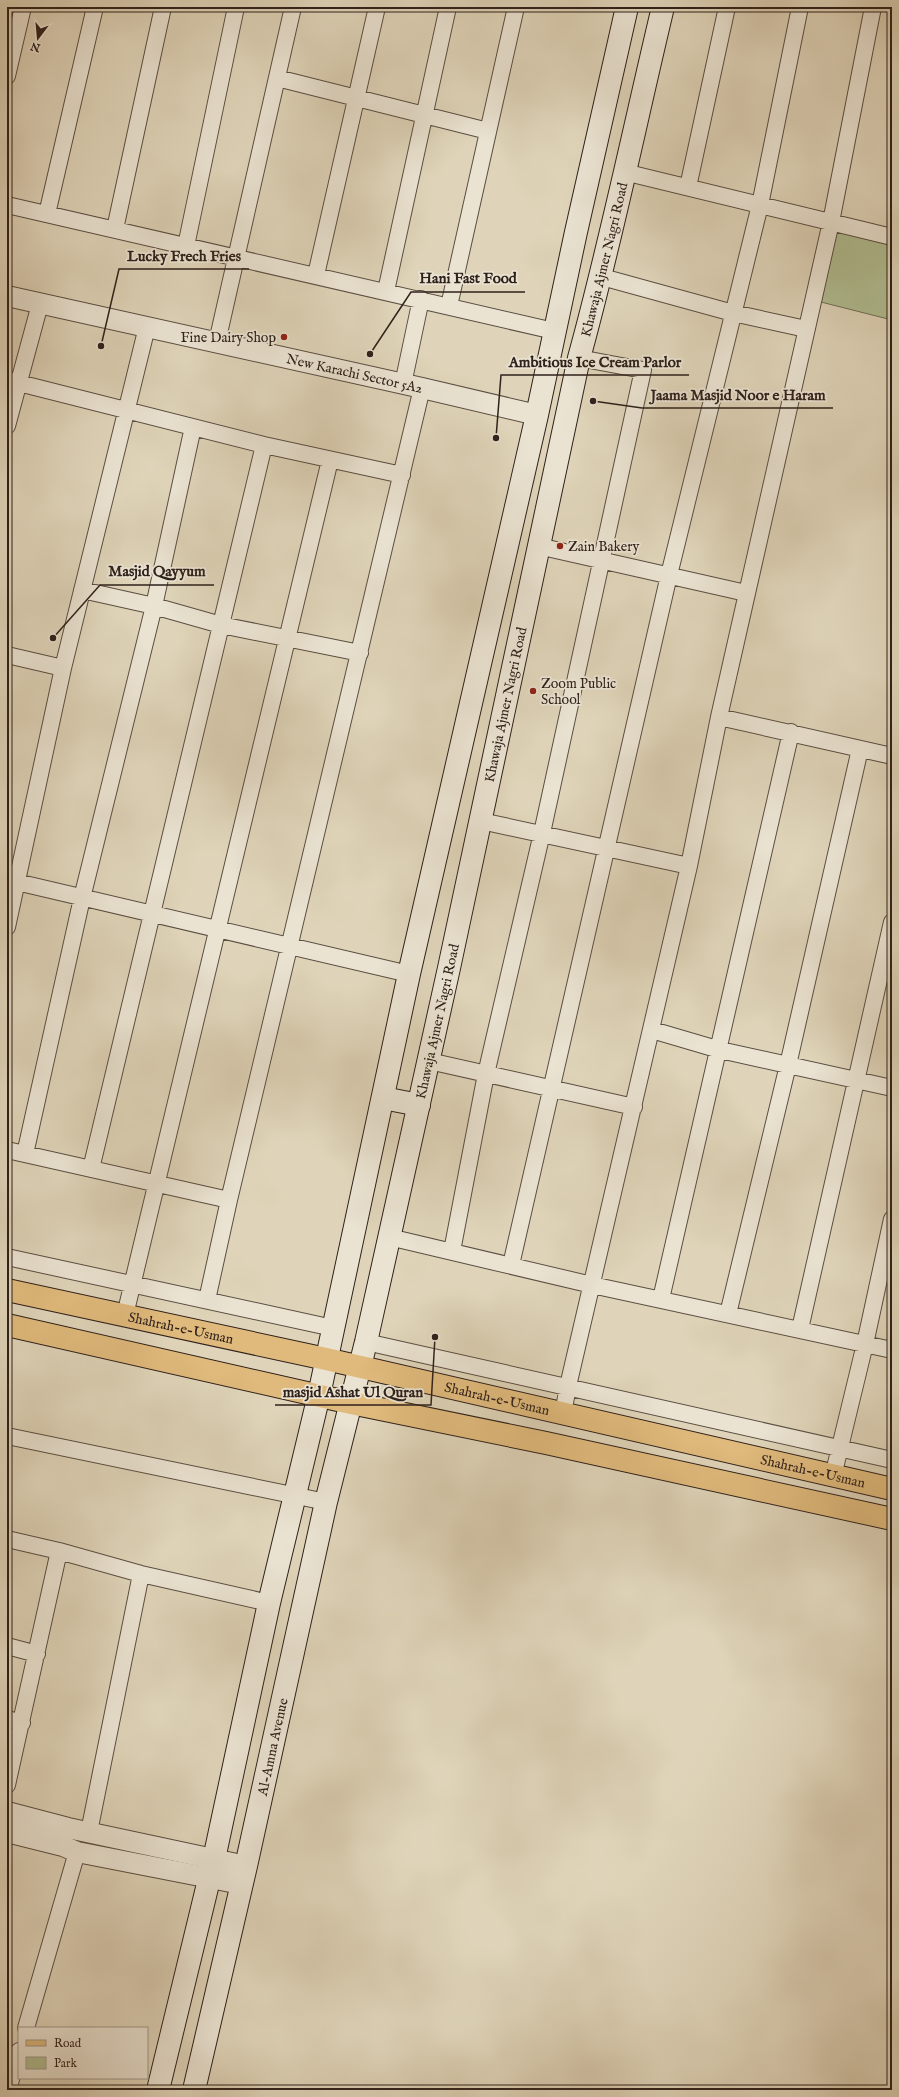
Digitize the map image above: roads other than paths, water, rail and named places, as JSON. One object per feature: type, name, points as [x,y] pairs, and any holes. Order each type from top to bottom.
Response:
[{"type":"main road","points":[[158,2090],[211,1868],[294,1494],[319,1395],[409,974],[537,415],[554,330],[627,7]]},
{"type":"main road","name":"Khawaja Ajmer Nagri Road","points":[[351,1403],[429,1061],[579,358],[602,277],[624,172],[663,7]]},
{"type":"main road","points":[[576,232],[610,240]]},
{"type":"main road","points":[[481,663],[512,669]]},
{"type":"main road","points":[[383,1098],[419,1105]]},
{"type":"main road","name":"Shahrah-e-Usman","points":[[7,1290],[326,1359],[892,1489]]},
{"type":"main road","name":"Shahrah-e-Usman","points":[[7,1324],[351,1403],[546,1442],[892,1519]]},
{"type":"main road","name":"Al-Amna Avenue","points":[[194,2090],[244,1875],[326,1502],[351,1403]]},
{"type":"street","points":[[7,76],[23,7]]},
{"type":"street","points":[[47,214],[95,7]]},
{"type":"street","points":[[114,229],[163,7]]},
{"type":"street","points":[[186,246],[236,7]]},
{"type":"street","points":[[217,342],[293,7]]},
{"type":"street","points":[[316,275],[377,7]]},
{"type":"street","points":[[386,291],[448,7]]},
{"type":"street","points":[[449,306],[516,7]]},
{"type":"street","points":[[688,187],[727,7]]},
{"type":"street","points":[[511,1265],[668,575],[760,204],[800,7]]},
{"type":"street","points":[[563,1414],[568,1386],[689,866],[746,593],[831,222],[873,7]]},
{"type":"street","points":[[277,78],[488,131]]},
{"type":"street","points":[[624,172],[831,222],[892,235]]},
{"type":"street","points":[[7,205],[554,330]]},
{"type":"street","points":[[602,277],[733,313],[806,329]]},
{"type":"street","name":"New Karachi Sector 5A2","points":[[7,296],[537,415]]},
{"type":"street","points":[[207,1300],[229,1200],[402,475],[413,386],[421,299]]},
{"type":"street","points":[[7,426],[12,381],[40,304]]},
{"type":"street","points":[[7,927],[12,881],[147,327]]},
{"type":"street","points":[[452,1252],[486,1074],[542,833],[600,560],[643,370],[579,358]]},
{"type":"street","points":[[12,381],[264,445],[402,475]]},
{"type":"street","points":[[25,1154],[82,898],[154,606],[193,427]]},
{"type":"street","points":[[90,1168],[264,445]]},
{"type":"street","points":[[125,1315],[155,1183],[218,930],[330,460]]},
{"type":"street","points":[[538,546],[746,593]]},
{"type":"street","points":[[82,590],[154,606],[221,625],[360,653]]},
{"type":"street","points":[[7,655],[63,668]]},
{"type":"street","points":[[719,717],[791,732],[892,756]]},
{"type":"street","points":[[661,1299],[720,1050],[791,732]]},
{"type":"street","points":[[728,1314],[788,1065],[860,749]]},
{"type":"street","points":[[481,820],[689,866]]},
{"type":"street","points":[[12,881],[409,974]]},
{"type":"street","points":[[800,1329],[892,922]]},
{"type":"street","points":[[652,1030],[720,1050],[892,1088]]},
{"type":"street","points":[[429,1061],[634,1107]]},
{"type":"street","points":[[7,1150],[229,1200]]},
{"type":"street","points":[[833,1476],[865,1344],[892,1219]]},
{"type":"street","points":[[389,1238],[511,1265],[592,1285],[892,1350]]},
{"type":"street","points":[[7,1257],[333,1328]]},
{"type":"street","points":[[366,1342],[568,1386],[892,1460]]},
{"type":"street","points":[[7,1436],[294,1494],[326,1502]]},
{"type":"street","points":[[7,1539],[59,1551],[141,1574],[269,1603]]},
{"type":"street","points":[[7,1785],[14,1721],[37,1654],[59,1551]]},
{"type":"street","points":[[89,1832],[141,1574]]},
{"type":"street","points":[[7,1646],[37,1654]]},
{"type":"street","points":[[7,1812],[89,1832],[211,1868],[244,1875]]},
{"type":"street","points":[[8,1834],[63,1846],[77,1852],[211,1868]]},
{"type":"street","points":[[26,2027],[77,1852]]},
{"type":"street","points":[[8,2090],[18,2055]]},
{"type":"place","name":"Fine Dairy Shop","points":[[284,337]]},
{"type":"place","name":"Lucky Frech Fries","points":[[101,346]]},
{"type":"place","name":"Hani Fast Food","points":[[370,354]]},
{"type":"place","name":"Jaama Masjid Noor e Haram","points":[[593,401]]},
{"type":"place","name":"Ambitious Ice Cream Parlor","points":[[496,438]]},
{"type":"place","name":"Zain Bakery","points":[[560,546]]},
{"type":"place","name":"Masjid Qayyum","points":[[53,638]]},
{"type":"place","name":"Zoom Public School","points":[[533,691]]},
{"type":"place","name":"masjid Ashat Ul Quran","points":[[435,1337]]}]
